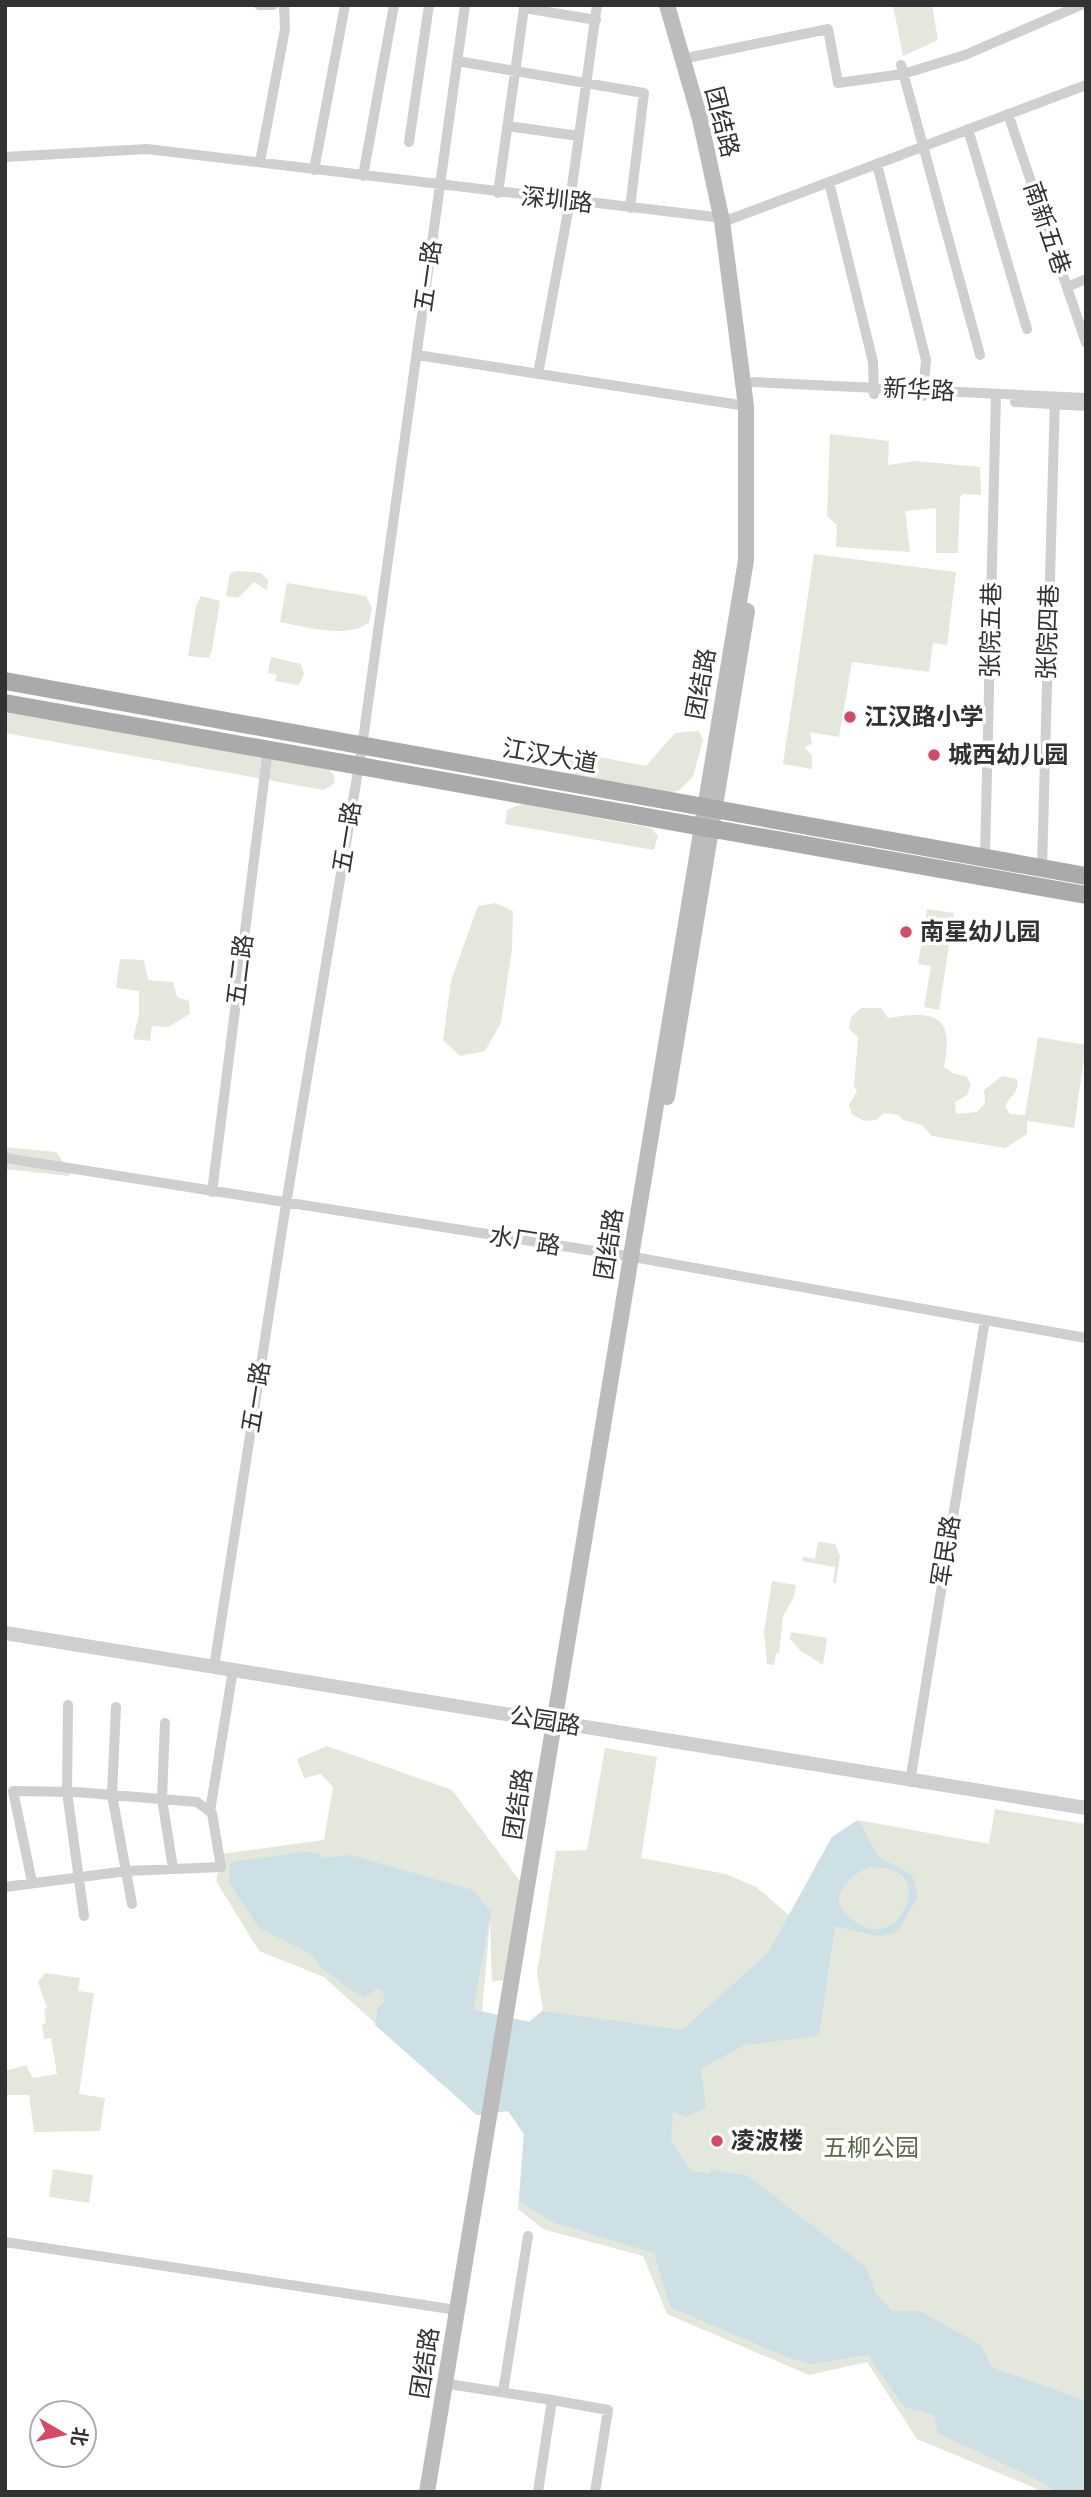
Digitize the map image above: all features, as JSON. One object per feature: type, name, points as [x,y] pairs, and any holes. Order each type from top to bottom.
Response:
[{"type":"main road","name":"团结路","points":[[427,2492],[513,2005],[707,818],[746,560],[746,406],[726,219],[667,5]]},
{"type":"main road","name":"团结路","points":[[678,5],[709,116],[753,385],[755,561],[707,818]]},
{"type":"main road","name":"江汉大道","points":[[5,681],[361,756],[707,818],[1086,894]]},
{"type":"main road","name":"江汉大道","points":[[5,703],[268,749],[361,756]]},
{"type":"main road","name":"江汉大道","points":[[707,818],[985,857],[1086,876]]},
{"type":"main road","name":"团结路","points":[[437,2492],[489,2146]]},
{"type":"street","points":[[259,5],[273,5]]},
{"type":"street","points":[[260,162],[285,29],[284,5]]},
{"type":"street","points":[[314,170],[345,5]]},
{"type":"street","points":[[363,176],[394,5]]},
{"type":"street","points":[[409,142],[429,5]]},
{"type":"street","name":"五一路","points":[[214,1664],[286,1204],[361,756],[466,5]]},
{"type":"street","points":[[538,374],[570,201],[597,5]]},
{"type":"street","points":[[692,57],[828,29],[838,83],[965,55],[1081,5]]},
{"type":"street","points":[[498,193],[524,6],[596,20]]},
{"type":"street","points":[[457,61],[644,93],[630,208]]},
{"type":"street","points":[[902,69],[980,355]]},
{"type":"street","name":"深圳路","points":[[5,157],[147,149],[726,219],[1086,85]]},
{"type":"street","name":"南新五巷","points":[[1008,114],[1086,343]]},
{"type":"street","points":[[507,126],[579,136]]},
{"type":"street","points":[[968,129],[1027,329]]},
{"type":"street","points":[[877,164],[926,360],[924,393]]},
{"type":"street","points":[[829,182],[873,362],[874,391]]},
{"type":"street","points":[[1067,287],[1086,279]]},
{"type":"street","points":[[417,355],[746,406]]},
{"type":"street","name":"新华路","points":[[753,385],[996,397],[1086,406]]},
{"type":"street","name":"张院五巷","points":[[985,857],[996,397]]},
{"type":"street","name":"新华路","points":[[1055,401],[1086,398]]},
{"type":"street","name":"张院四巷","points":[[1042,868],[1055,401]]},
{"type":"street","name":"五二路","points":[[212,1192],[268,749]]},
{"type":"street","name":"水厂路","points":[[5,1158],[634,1257],[1086,1338]]},
{"type":"street","name":"军民路","points":[[910,1779],[985,1320]]},
{"type":"street","name":"公园路","points":[[5,1631],[1086,1806]]},
{"type":"street","points":[[214,1664],[559,1720]]},
{"type":"street","points":[[5,1887],[127,1871],[221,1867],[209,1811],[233,1670]]},
{"type":"street","points":[[68,1705],[66,1792],[84,1916]]},
{"type":"street","points":[[116,1707],[112,1795],[132,1904]]},
{"type":"street","points":[[165,1723],[163,1799],[173,1868]]},
{"type":"street","points":[[32,1882],[13,1791],[66,1792],[197,1802],[209,1811]]},
{"type":"street","points":[[503,2392],[528,2236]]},
{"type":"street","points":[[5,2242],[457,2311]]},
{"type":"street","points":[[455,2385],[608,2410],[595,2492]]},
{"type":"street","points":[[538,2492],[552,2400]]},
{"type":"green space","points":[[893,5],[932,5],[938,40],[903,56]]},
{"type":"green space","points":[[830,434],[889,441],[888,465],[916,461],[980,467],[981,495],[962,494],[960,498],[958,553],[936,553],[936,508],[905,511],[910,552],[836,547],[837,525],[827,516]]},
{"type":"green space","points":[[814,554],[956,572],[947,645],[933,643],[929,672],[852,662],[839,737],[810,732],[812,744],[804,747],[812,755],[812,769],[783,764]]},
{"type":"green space","points":[[230,573],[261,573],[268,580],[267,590],[254,582],[238,598],[226,596]]},
{"type":"green space","points":[[287,583],[366,596],[372,608],[369,623],[359,628],[337,631],[280,622]]},
{"type":"green space","points":[[201,596],[220,601],[209,658],[188,656],[196,606]]},
{"type":"green space","points":[[271,657],[301,664],[304,674],[299,685],[275,681],[277,675],[268,673]]},
{"type":"green space","points":[[5,710],[328,769],[334,775],[335,783],[324,790],[5,733]]},
{"type":"green space","points":[[699,731],[703,740],[693,777],[678,791],[663,793],[623,783],[567,775],[567,763],[579,753],[646,766],[675,733]]},
{"type":"green space","points":[[522,804],[651,828],[658,836],[654,850],[505,824],[507,810]]},
{"type":"green space","points":[[496,903],[513,911],[512,948],[501,1023],[485,1051],[460,1056],[443,1040],[451,981],[478,906]]},
{"type":"green space","points":[[927,909],[954,913],[939,1010],[924,1007],[931,966],[918,964]]},
{"type":"green space","points":[[120,959],[144,960],[148,980],[173,982],[177,997],[189,1001],[190,1014],[168,1027],[152,1026],[150,1041],[133,1039],[139,1015],[139,991],[116,988]]},
{"type":"green space","points":[[861,1008],[881,1008],[888,1018],[929,1016],[943,1026],[947,1049],[944,1067],[954,1074],[966,1076],[971,1084],[967,1095],[955,1102],[956,1114],[977,1112],[985,1103],[984,1090],[1002,1076],[1017,1079],[1018,1084],[1005,1107],[1010,1114],[1025,1115],[1038,1037],[1086,1045],[1074,1128],[1027,1121],[1027,1134],[1005,1148],[932,1136],[922,1125],[903,1120],[899,1115],[884,1113],[876,1120],[864,1121],[852,1114],[849,1105],[857,1091],[854,1086],[858,1037],[849,1029],[851,1017]]},
{"type":"green space","points":[[5,1147],[56,1152],[71,1173],[68,1176],[5,1169]]},
{"type":"green space","points":[[818,1542],[835,1544],[840,1556],[836,1583],[833,1582],[835,1567],[802,1561],[803,1557],[815,1559]]},
{"type":"green space","points":[[772,1581],[796,1585],[794,1597],[783,1616],[779,1653],[776,1653],[774,1665],[767,1664],[764,1631]]},
{"type":"green space","points":[[791,1632],[827,1638],[823,1665],[801,1651],[790,1639]]},
{"type":"green space","name":"五柳公园","points":[[327,1746],[452,1790],[523,1885],[508,1979],[492,1982],[490,1922],[482,2011],[529,2022],[543,2010],[537,1973],[556,1851],[587,1850],[605,1748],[657,1757],[641,1858],[726,1874],[756,1887],[789,1915],[832,1837],[858,1820],[989,1844],[995,1809],[1086,1824],[1086,2492],[1038,2492],[1035,2488],[917,2439],[867,2362],[809,2375],[667,2314],[643,2256],[543,2229],[518,2209],[524,2134],[508,2111],[477,2115],[324,1977],[259,1951],[216,1881],[221,1854],[324,1840],[333,1787],[321,1774],[304,1778],[297,1759]]},
{"type":"green space","points":[[45,1973],[80,1978],[78,1991],[94,1993],[79,2094],[105,2098],[100,2131],[34,2132],[29,2095],[5,2095],[5,2071],[26,2065],[33,2078],[57,2074],[51,2038],[44,2039],[42,2024],[46,2023],[44,2009],[47,2008],[38,1982]]},
{"type":"green space","points":[[53,2169],[93,2175],[89,2203],[49,2197]]},
{"type":"shaded area","points":[[858,1820],[879,1857],[912,1875],[918,1896],[900,1928],[893,1934],[877,1936],[835,1926],[819,2036],[744,2045],[701,2069],[706,2108],[686,2117],[673,2112],[671,2141],[691,2171],[710,2174],[711,2169],[748,2176],[866,2267],[876,2294],[892,2311],[920,2311],[981,2345],[992,2367],[1086,2401],[1086,2492],[1052,2492],[1048,2485],[938,2433],[934,2415],[904,2407],[868,2355],[812,2364],[789,2358],[670,2307],[654,2253],[555,2223],[519,2202],[524,2134],[508,2111],[477,2115],[375,2025],[378,2008],[385,2001],[382,1990],[377,1989],[363,1998],[320,1967],[313,1955],[259,1928],[229,1883],[230,1864],[237,1861],[305,1852],[319,1853],[322,1858],[351,1855],[473,1890],[491,1912],[473,2010],[529,2022],[543,2011],[682,2030],[768,1953],[832,1837]],"holes":[[[870,1867],[898,1873],[905,1879],[909,1889],[908,1901],[902,1913],[894,1923],[882,1929],[869,1929],[854,1921],[839,1904],[844,1885]]]},
{"type":"place","name":"江汉路小学","points":[[850,717]]},
{"type":"place","name":"城西幼儿园","points":[[934,755]]},
{"type":"place","name":"南星幼儿园","points":[[906,932]]},
{"type":"place","name":"凌波楼","points":[[717,2141]]}]
